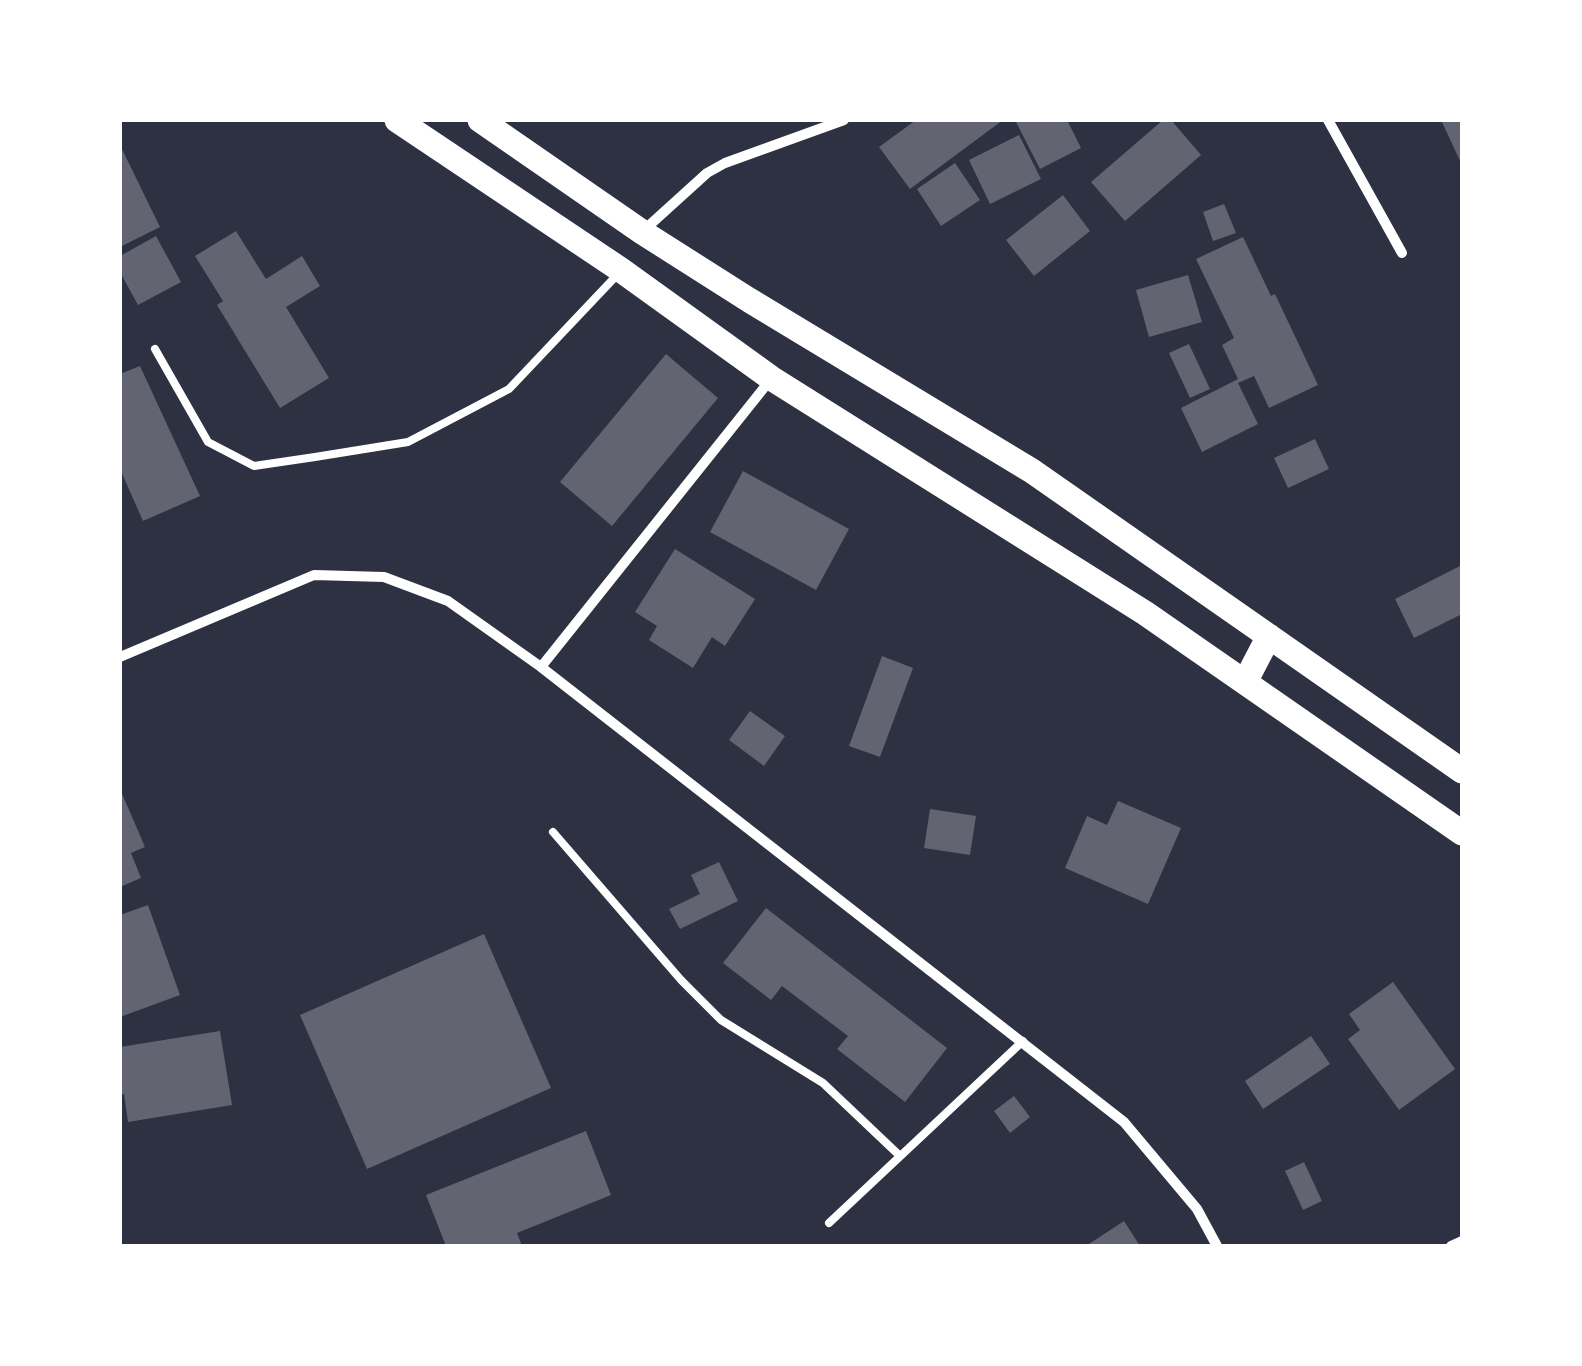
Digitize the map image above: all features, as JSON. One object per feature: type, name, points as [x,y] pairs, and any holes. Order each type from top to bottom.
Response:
[{"type":"main road","points":[[397,120],[621,270],[771,378],[1145,612],[1462,833]]},
{"type":"main road","points":[[480,120],[642,232],[1032,471],[1462,771]]},
{"type":"main road","points":[[1244,682],[1268,636]]},
{"type":"street","points":[[642,232],[716,168],[844,120]]},
{"type":"street","points":[[1328,120],[1402,253]]},
{"type":"street","points":[[540,667],[771,378]]},
{"type":"street","points":[[120,657],[314,575],[384,577],[448,601],[540,667],[1124,1122],[1197,1209],[1217,1246]]},
{"type":"street","points":[[1451,1246],[1462,1241]]},
{"type":"lane","points":[[155,349],[208,442],[254,466],[408,442],[509,389],[621,270]]},
{"type":"lane","points":[[554,832],[681,980],[721,1020],[822,1083],[900,1156]]},
{"type":"lane","points":[[829,1223],[1022,1041]]},
{"type":"building","points":[[916,120],[1003,120],[910,189],[879,147]]},
{"type":"building","points":[[1015,120],[1067,120],[1081,148],[1040,169]]},
{"type":"building","points":[[1163,120],[1171,120],[1201,155],[1125,221],[1091,182]]},
{"type":"building","points":[[1441,120],[1462,120],[1462,165]]},
{"type":"building","points":[[1019,135],[1041,179],[990,204],[969,160]]},
{"type":"building","points":[[120,145],[160,227],[120,247]]},
{"type":"building","points":[[955,163],[980,200],[941,226],[917,189]]},
{"type":"building","points":[[1063,195],[1090,231],[1034,276],[1006,240]]},
{"type":"building","points":[[1224,204],[1236,233],[1213,241],[1203,212]]},
{"type":"building","points":[[236,231],[266,279],[302,256],[320,286],[286,307],[329,378],[280,408],[217,305],[223,301],[195,256]]},
{"type":"building","points":[[156,236],[181,282],[138,305],[120,272],[120,256]]},
{"type":"building","points":[[1243,237],[1318,385],[1269,408],[1254,376],[1238,383],[1258,424],[1202,452],[1181,408],[1238,379],[1222,345],[1234,338],[1196,259]]},
{"type":"building","points":[[1188,275],[1202,322],[1149,337],[1136,290]]},
{"type":"building","points":[[1189,344],[1210,389],[1190,398],[1169,353]]},
{"type":"building","points":[[666,354],[718,398],[612,526],[560,482]]},
{"type":"building","points":[[140,366],[200,496],[143,521],[120,469],[120,374]]},
{"type":"building","points":[[1315,439],[1329,469],[1288,488],[1274,458]]},
{"type":"building","points":[[743,471],[849,529],[816,590],[710,532]]},
{"type":"building","points":[[675,549],[755,599],[725,646],[712,637],[693,668],[649,640],[657,626],[635,612]]},
{"type":"building","points":[[1462,565],[1462,614],[1414,638],[1395,599]]},
{"type":"building","points":[[882,656],[913,668],[880,757],[849,746]]},
{"type":"building","points":[[750,711],[785,736],[764,766],[729,740]]},
{"type":"building","points":[[120,789],[145,847],[131,853],[141,878],[120,887]]},
{"type":"building","points":[[1118,801],[1181,828],[1148,904],[1065,868],[1087,816],[1107,825]]},
{"type":"building","points":[[930,809],[976,816],[970,855],[924,848]]},
{"type":"building","points":[[719,862],[738,901],[680,929],[669,909],[700,894],[691,875]]},
{"type":"building","points":[[148,905],[180,995],[120,1017],[120,915]]},
{"type":"building","points":[[766,908],[947,1048],[905,1102],[837,1049],[848,1036],[782,986],[771,1000],[723,963]]},
{"type":"building","points":[[484,934],[551,1088],[367,1169],[300,1015]]},
{"type":"building","points":[[1393,982],[1455,1069],[1399,1110],[1348,1039],[1360,1030],[1349,1014]]},
{"type":"building","points":[[220,1031],[232,1105],[128,1122],[124,1094],[120,1095],[120,1047]]},
{"type":"building","points":[[1311,1036],[1330,1064],[1263,1109],[1245,1081]]},
{"type":"building","points":[[1014,1096],[1030,1117],[1010,1133],[994,1111]]},
{"type":"building","points":[[586,1131],[611,1195],[517,1233],[522,1246],[446,1246],[426,1195]]},
{"type":"building","points":[[1304,1162],[1322,1201],[1303,1210],[1285,1171]]},
{"type":"building","points":[[1124,1221],[1140,1246],[1086,1246]]}]
